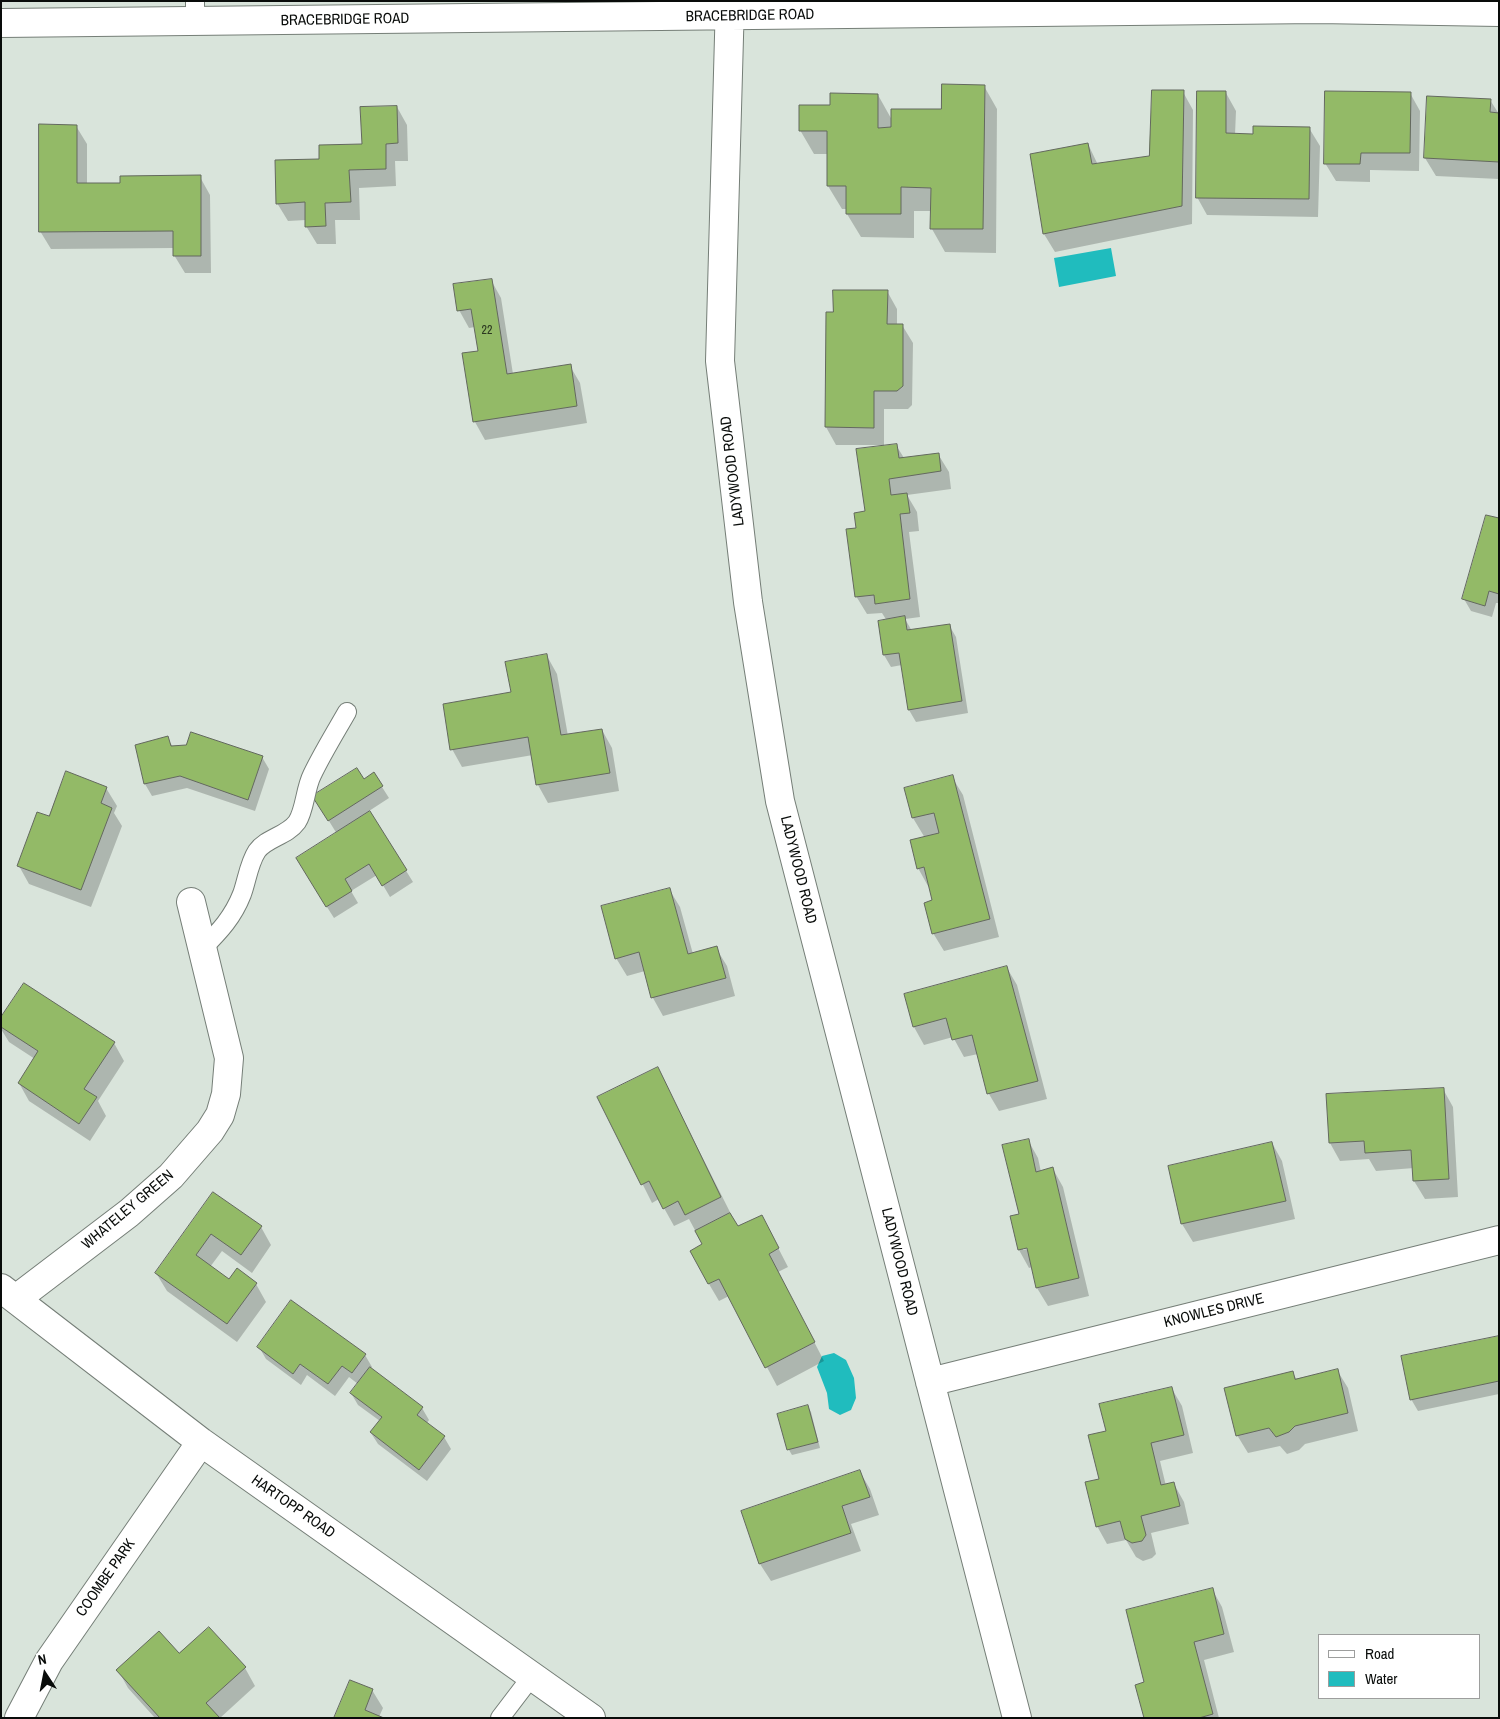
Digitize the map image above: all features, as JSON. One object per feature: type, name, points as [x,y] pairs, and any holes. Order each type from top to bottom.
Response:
[{"type":"street","name":"LADYWOOD ROAD","points":[[730,9],[720,361],[748,602],[780,801],[1017,1718]]},
{"type":"street","name":"BRACEBRIDGE ROAD","points":[[1,23],[195,11],[1318,9],[1499,12]]},
{"type":"street","name":"WHATELEY GREEN","points":[[9,1293],[129,1213],[171,1176],[210,1131],[220,1115],[226,1094],[229,1058],[191,902]]},
{"type":"street","name":"KNOWLES DRIVE","points":[[930,1382],[1499,1240]]},
{"type":"street","name":"HARTOPP ROAD","points":[[9,1293],[201,1442],[592,1718]]},
{"type":"street","name":"COOMBE PARK","points":[[18,1718],[48,1661],[201,1442]]},
{"type":"lane","points":[[202,949],[224,927],[232,915],[242,893],[256,852],[261,846],[280,836],[296,824],[300,817],[312,775],[347,712]]},
{"type":"lane","points":[[500,1718],[532,1676]]},
{"type":"water","points":[[1111,248],[1116,276],[1059,287],[1054,258]]},
{"type":"water","points":[[834,1353],[846,1360],[854,1378],[856,1398],[851,1410],[840,1415],[829,1409],[827,1393],[817,1367],[822,1356]]},
{"type":"building","points":[[942,84],[985,85],[983,229],[930,229],[931,188],[901,187],[901,214],[846,214],[846,186],[827,186],[827,131],[799,131],[799,105],[830,105],[830,93],[878,94],[878,128],[891,127],[891,109],[941,109]]},
{"type":"building","points":[[1152,90],[1184,90],[1182,206],[1043,234],[1030,154],[1088,143],[1092,164],[1149,156]]},
{"type":"building","points":[[1197,91],[1226,91],[1226,133],[1253,134],[1253,126],[1310,127],[1309,199],[1196,198]]},
{"type":"building","points":[[1325,91],[1411,92],[1410,153],[1361,153],[1360,164],[1324,164]]},
{"type":"building","points":[[1427,96],[1491,99],[1490,112],[1499,113],[1499,162],[1424,158]]},
{"type":"building","points":[[397,106],[398,143],[386,144],[386,169],[349,170],[351,202],[325,203],[326,226],[305,227],[305,202],[276,204],[275,160],[319,159],[319,145],[362,144],[360,107]]},
{"type":"building","points":[[39,124],[77,125],[77,183],[120,183],[120,176],[201,175],[201,256],[173,256],[173,231],[39,232]]},
{"type":"building","points":[[492,279],[507,374],[571,364],[577,406],[473,422],[462,353],[478,351],[471,309],[457,311],[453,284]]},
{"type":"building","points":[[833,290],[888,290],[887,324],[903,324],[903,386],[897,391],[874,391],[874,428],[825,427],[826,312],[833,312]]},
{"type":"building","points":[[897,444],[899,458],[939,453],[941,471],[889,479],[891,495],[907,493],[910,513],[900,514],[910,599],[875,604],[874,595],[855,597],[846,529],[856,528],[854,513],[865,511],[856,449]]},
{"type":"building","points":[[1486,515],[1499,518],[1499,594],[1489,591],[1485,606],[1462,599]]},
{"type":"building","points":[[905,616],[907,630],[950,624],[962,701],[908,710],[899,653],[883,655],[878,621]]},
{"type":"building","points":[[547,654],[561,735],[602,729],[610,773],[536,785],[528,737],[450,750],[443,704],[511,692],[505,662]]},
{"type":"building","points":[[191,732],[263,756],[248,800],[180,776],[144,784],[135,745],[168,736],[171,746],[186,745]]},
{"type":"building","points":[[357,768],[364,779],[374,772],[383,786],[328,821],[312,796]]},
{"type":"building","points":[[66,771],[107,787],[101,803],[112,808],[81,890],[17,866],[37,812],[49,816]]},
{"type":"building","points":[[953,775],[990,919],[932,934],[924,903],[932,900],[924,867],[917,869],[910,840],[939,833],[934,813],[912,818],[904,788]]},
{"type":"building","points":[[370,811],[407,870],[382,886],[369,864],[345,879],[352,891],[326,907],[296,858]]},
{"type":"building","points":[[670,888],[688,954],[717,946],[726,978],[651,998],[639,952],[615,959],[601,906]]},
{"type":"building","points":[[1007,966],[1038,1081],[987,1094],[972,1035],[952,1040],[946,1018],[913,1027],[904,994]]},
{"type":"building","points":[[24,983],[115,1042],[84,1089],[97,1097],[79,1124],[18,1083],[38,1051],[1,1027],[1,1017]]},
{"type":"building","points":[[658,1067],[721,1197],[685,1215],[678,1201],[663,1209],[649,1181],[641,1185],[597,1097]]},
{"type":"building","points":[[1444,1088],[1449,1179],[1413,1181],[1411,1150],[1365,1153],[1364,1141],[1329,1143],[1326,1094]]},
{"type":"building","points":[[1029,1139],[1036,1172],[1053,1167],[1079,1278],[1036,1288],[1027,1248],[1018,1250],[1010,1216],[1019,1214],[1002,1145]]},
{"type":"building","points":[[1272,1142],[1286,1201],[1181,1224],[1168,1166]]},
{"type":"building","points":[[213,1192],[262,1226],[241,1255],[211,1234],[196,1255],[229,1279],[237,1268],[257,1283],[227,1324],[155,1273]]},
{"type":"building","points":[[730,1213],[738,1226],[762,1215],[779,1248],[769,1254],[815,1342],[765,1368],[719,1279],[708,1284],[690,1251],[702,1244],[695,1231]]},
{"type":"building","points":[[291,1300],[366,1354],[352,1373],[342,1366],[328,1384],[300,1364],[293,1374],[257,1347]]},
{"type":"building","points":[[1499,1336],[1499,1381],[1410,1400],[1401,1356]]},
{"type":"building","points":[[370,1367],[423,1407],[417,1415],[445,1436],[419,1470],[370,1432],[382,1417],[350,1393]]},
{"type":"building","points":[[1338,1369],[1348,1413],[1295,1426],[1289,1432],[1276,1437],[1269,1428],[1236,1436],[1224,1388],[1293,1371],[1295,1379]]},
{"type":"building","points":[[1172,1387],[1184,1435],[1151,1443],[1161,1485],[1174,1482],[1180,1506],[1141,1516],[1146,1535],[1142,1541],[1132,1543],[1125,1539],[1120,1521],[1096,1527],[1085,1482],[1099,1479],[1088,1435],[1106,1431],[1099,1404]]},
{"type":"building","points":[[808,1405],[818,1442],[787,1450],[777,1414]]},
{"type":"building","points":[[860,1470],[870,1497],[842,1506],[851,1533],[759,1564],[741,1511]]},
{"type":"building","points":[[1213,1588],[1224,1634],[1194,1642],[1213,1714],[1199,1718],[1144,1718],[1135,1685],[1144,1682],[1126,1610]]},
{"type":"building","points":[[209,1627],[246,1667],[206,1703],[220,1718],[160,1718],[116,1670],[159,1631],[179,1653]]},
{"type":"building","points":[[350,1680],[373,1689],[365,1710],[384,1718],[334,1718]]}]
